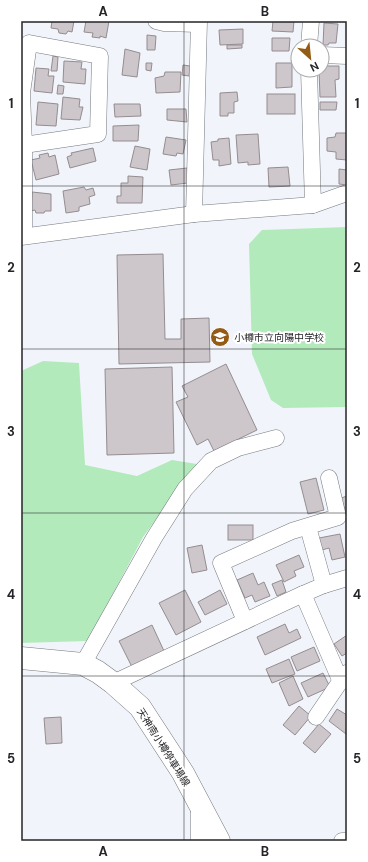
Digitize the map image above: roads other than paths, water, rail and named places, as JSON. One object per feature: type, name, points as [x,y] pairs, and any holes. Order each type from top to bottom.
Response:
[{"type":"main road","name":"天神南小樽停車場線","points":[[21,658],[83,664],[98,672],[113,683],[140,707],[183,773],[219,841]]},
{"type":"street","points":[[156,21],[164,23],[198,23],[194,214]]},
{"type":"street","points":[[310,38],[311,21]]},
{"type":"street","points":[[24,145],[98,134],[100,56],[29,43],[22,93],[24,145],[22,236],[194,214],[313,205],[347,193]]},
{"type":"street","points":[[330,55],[347,56]]},
{"type":"street","points":[[309,78],[313,205]]},
{"type":"street","points":[[83,664],[154,538],[185,489],[211,461],[238,448],[276,438]]},
{"type":"street","points":[[246,621],[220,563],[292,531],[338,517],[329,478]]},
{"type":"street","points":[[308,527],[324,585]]},
{"type":"street","points":[[113,683],[303,594],[324,585],[347,578]]},
{"type":"street","points":[[303,594],[344,677],[316,717]]},
{"type":"street","points":[[199,803],[199,841]]},
{"type":"street","points":[[342,841],[347,841]]},
{"type":"place","name":"小樽市立向陽中学校","points":[[220,337]]}]
